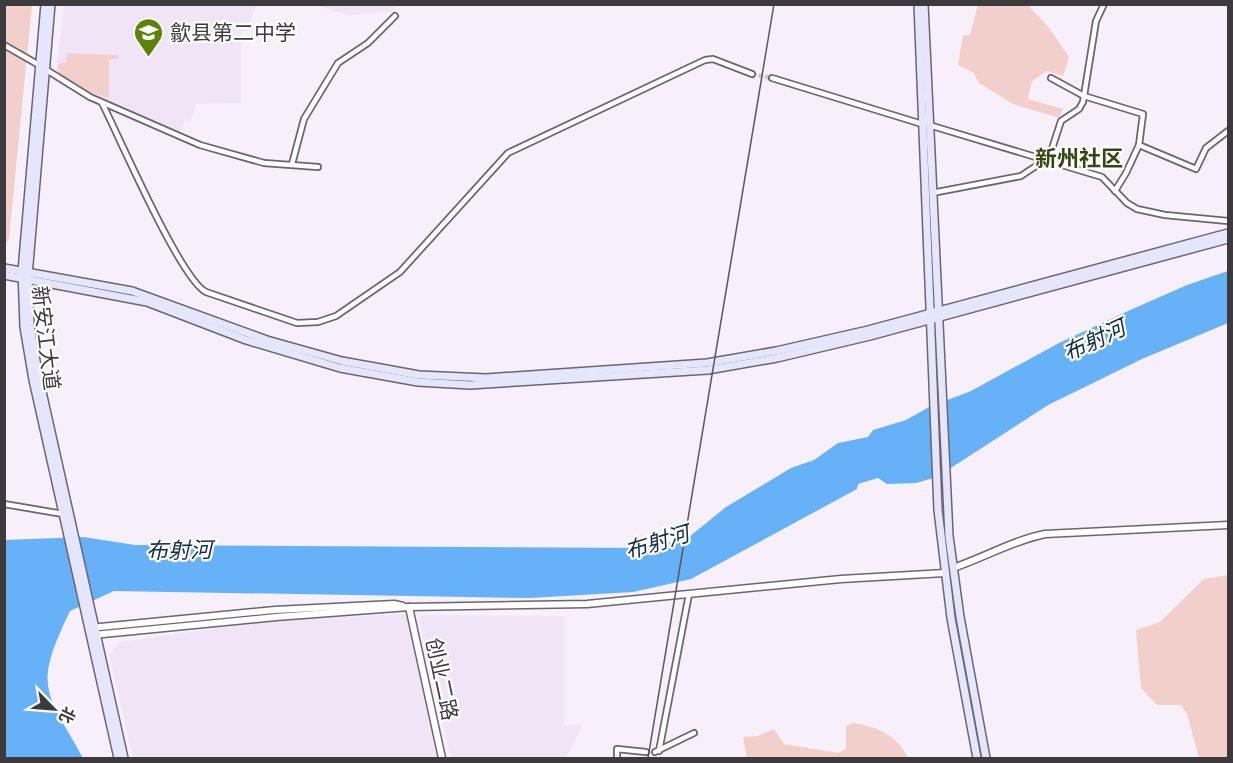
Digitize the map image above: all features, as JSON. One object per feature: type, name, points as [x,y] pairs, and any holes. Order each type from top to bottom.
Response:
[{"type":"main road","name":"新安江大道","points":[[45,4],[25,275],[29,362],[63,514],[70,529]]},
{"type":"main road","name":"新安江大道","points":[[42,67],[51,4]]},
{"type":"main road","points":[[918,4],[937,388],[938,493],[945,573],[977,759]]},
{"type":"main road","points":[[924,4],[925,125],[932,193],[934,315]]},
{"type":"main road","points":[[934,315],[1228,233]]},
{"type":"main road","points":[[4,275],[25,275],[149,295],[258,336],[342,361],[399,372],[454,378],[707,363],[810,344],[934,315],[1228,239]]},
{"type":"main road","points":[[4,268],[25,275]]},
{"type":"main road","name":"新安江大道","points":[[25,275],[35,361],[70,529]]},
{"type":"main road","points":[[937,388],[953,568],[986,759]]},
{"type":"main road","points":[[70,529],[118,759]]},
{"type":"main road","points":[[92,632],[124,759]]},
{"type":"street","points":[[932,193],[1021,176],[1046,161],[1061,121],[1080,109],[1096,21],[1104,4]]},
{"type":"street","points":[[292,164],[304,119],[338,63],[368,43],[395,16]]},
{"type":"street","points":[[4,45],[102,103],[211,149],[264,162],[318,167]]},
{"type":"street","points":[[102,103],[162,227],[194,284],[206,292],[290,321],[312,323],[336,316],[400,272],[508,153],[705,60],[713,59],[752,74]]},
{"type":"street","points":[[772,78],[1102,177],[1130,206],[1148,212],[1228,221]]},
{"type":"street","points":[[1052,78],[1084,96],[1143,114],[1139,145],[1115,190]]},
{"type":"street","points":[[1139,145],[1196,169],[1206,148],[1228,131]]},
{"type":"street","points":[[4,504],[63,514]]},
{"type":"street","points":[[953,568],[987,557],[1022,540],[1045,534],[1228,525]]},
{"type":"street","points":[[92,632],[409,607],[563,606],[841,579],[945,573]]},
{"type":"street","points":[[689,594],[657,752],[694,733]]},
{"type":"street","name":"创业二路","points":[[409,607],[442,759]]},
{"type":"street","points":[[617,759],[617,749],[646,752]]},
{"type":"shaded area","points":[[5,5],[32,5],[9,239],[5,245]]},
{"type":"shaded area","name":"歙县第二中学","points":[[64,5],[256,5],[248,30],[241,32],[241,103],[196,104],[190,122],[185,120],[180,132],[113,106],[56,70]]},
{"type":"shaded area","name":"歙县第二中学","points":[[315,5],[398,5],[392,12],[348,15]]},
{"type":"shaded area","points":[[978,5],[1028,5],[1049,28],[1069,57],[1063,76],[1047,71],[1032,81],[1028,99],[1063,109],[1059,118],[1013,104],[979,83],[974,73],[958,65],[963,35],[970,35]]},
{"type":"shaded area","points":[[67,53],[118,55],[118,59],[109,59],[109,98],[90,92],[59,73],[58,64],[66,62]]},
{"type":"shaded area","points":[[1228,575],[1228,758],[1199,758],[1187,714],[1181,705],[1157,705],[1141,688],[1136,630],[1160,622],[1204,579]]},
{"type":"shaded area","points":[[408,614],[438,758],[133,758],[109,655],[119,642],[274,620]]},
{"type":"shaded area","points":[[425,615],[564,616],[564,725],[581,725],[566,758],[451,758],[419,617]]},
{"type":"shaded area","points":[[853,723],[886,733],[898,743],[908,758],[747,758],[743,737],[758,736],[774,729],[784,744],[838,753],[846,749],[846,726]]},
{"type":"water","name":"布射河","points":[[1228,271],[1228,323],[1142,359],[1048,405],[937,477],[916,483],[887,484],[878,478],[858,484],[857,489],[691,579],[633,592],[530,598],[114,591],[70,611],[58,637],[48,673],[48,688],[52,702],[83,758],[5,758],[4,540],[83,537],[135,545],[651,548],[689,537],[726,507],[791,468],[814,460],[838,443],[868,437],[873,430],[906,420],[929,407],[971,391],[1059,343],[1128,311],[1187,285]]},
{"type":"tunnel","points":[[752,74],[772,78]]},
{"type":"railway","points":[[648,758],[774,4]]},
{"type":"place","name":"歙县第二中学","points":[[149,58]]},
{"type":"district","name":"新州社区","points":[[1079,158]]}]
